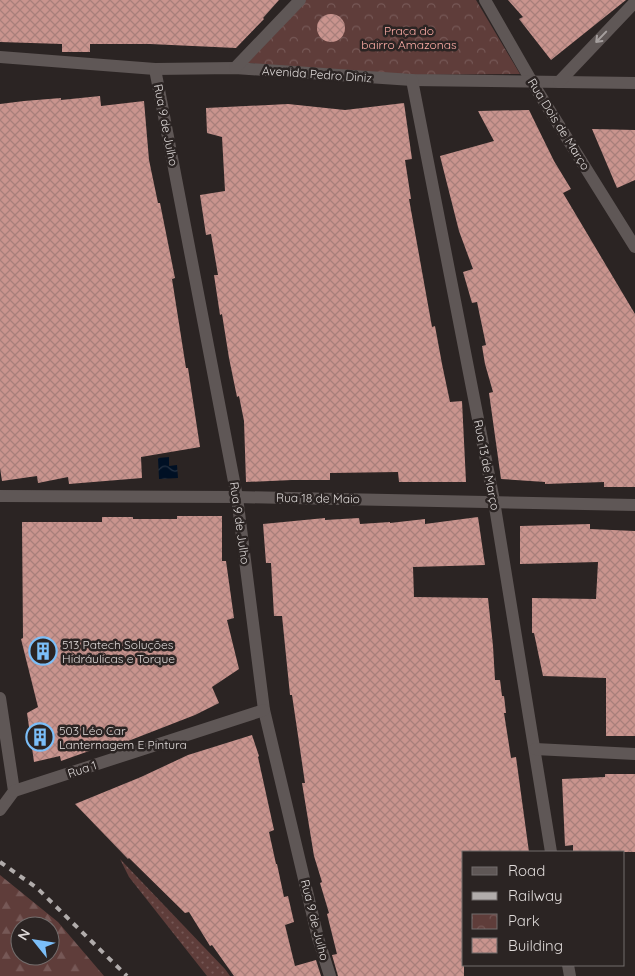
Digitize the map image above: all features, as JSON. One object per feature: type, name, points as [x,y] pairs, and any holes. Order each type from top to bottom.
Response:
[{"type":"street","points":[[235,68],[300,0]]},
{"type":"street","name":"Rua Dois de Março","points":[[485,0],[532,82],[635,247]]},
{"type":"street","points":[[559,82],[635,2]]},
{"type":"street","name":"Avenida Pedro Diniz","points":[[0,57],[156,68],[235,68],[412,80],[635,83]]},
{"type":"street","name":"Rua 9 de Julho","points":[[156,68],[237,497],[264,710],[318,938],[330,976]]},
{"type":"street","name":"Rua 13 de Março","points":[[412,80],[494,501],[551,851]]},
{"type":"street","name":"Rua 18 de Maio","points":[[0,496],[237,497],[635,505]]},
{"type":"street","points":[[0,698],[14,791],[0,810]]},
{"type":"street","name":"Rua 1","points":[[14,791],[264,710]]},
{"type":"street","points":[[535,750],[635,754]]},
{"type":"green space","name":"Praça do bairro Amazonas","points":[[304,0],[476,0],[520,74],[411,75],[244,63]]},
{"type":"green space","points":[[120,859],[230,976],[207,976],[129,877]]},
{"type":"green space","points":[[0,875],[51,916],[10,916],[10,966],[60,966],[60,924],[104,976],[0,976]]},
{"type":"water","points":[[169,457],[169,466],[177,465],[178,478],[159,479],[158,458]]},
{"type":"building","points":[[0,0],[279,0],[264,19],[236,48],[150,44],[90,44],[90,52],[62,52],[62,44],[0,42]]},
{"type":"building","points":[[508,0],[626,0],[551,60],[519,19],[523,17]]},
{"type":"building","points":[[331,14],[341,18],[345,28],[341,38],[331,42],[321,38],[317,28],[321,18]]},
{"type":"building","points":[[100,96],[101,106],[144,101],[149,160],[175,278],[172,279],[200,447],[141,457],[142,478],[69,484],[68,477],[38,483],[37,476],[2,481],[0,468],[0,104]]},
{"type":"building","points":[[404,103],[412,159],[405,160],[411,199],[409,199],[432,327],[435,326],[450,402],[462,401],[466,482],[399,482],[398,472],[330,473],[330,480],[246,482],[244,421],[239,396],[237,397],[222,314],[220,315],[214,275],[218,275],[211,234],[206,235],[200,195],[225,191],[222,137],[207,133],[206,108],[288,104],[345,110]]},
{"type":"building","points":[[529,110],[554,161],[571,189],[563,193],[635,314],[635,487],[604,487],[604,482],[545,484],[545,482],[501,479],[489,393],[493,392],[482,346],[486,345],[477,302],[472,303],[463,272],[473,269],[459,231],[440,156],[494,141],[478,111]]},
{"type":"building","points":[[592,129],[635,130],[635,180],[617,188]]},
{"type":"building","points":[[177,516],[222,516],[222,561],[226,561],[234,618],[227,620],[239,669],[212,687],[219,703],[195,715],[105,750],[103,746],[61,761],[60,756],[34,762],[27,713],[38,707],[21,639],[23,638],[22,522],[102,522],[102,517],[177,519]]},
{"type":"building","points":[[478,517],[485,565],[413,567],[414,597],[488,598],[495,680],[500,680],[502,696],[504,696],[506,713],[504,713],[511,758],[516,757],[529,851],[462,851],[462,966],[464,966],[464,976],[338,976],[332,955],[337,954],[327,914],[329,913],[320,883],[322,882],[314,856],[302,783],[305,783],[292,695],[290,695],[282,616],[274,616],[271,563],[266,563],[263,524],[325,518],[325,520],[359,518],[360,524],[425,519],[425,524]]},
{"type":"building","points":[[590,524],[590,529],[635,531],[635,736],[606,736],[606,678],[543,676],[534,633],[532,633],[532,598],[596,599],[598,562],[520,564],[520,526]]},
{"type":"building","points":[[252,735],[259,756],[274,830],[269,832],[276,864],[284,897],[288,896],[294,922],[285,925],[295,966],[316,960],[321,976],[234,976],[212,945],[210,946],[189,912],[185,913],[128,859],[75,804],[188,755]]},
{"type":"building","points":[[605,774],[635,774],[635,852],[573,851],[573,845],[565,846],[562,779],[605,777]]},
{"type":"railway","points":[[0,862],[37,888],[127,976]]},
{"type":"place","name":"513 Patech Soluções Hidráulicas e Torque","points":[[43,651]]},
{"type":"place","name":"503 Léo Car Lanternagem E Pintura","points":[[40,737]]}]
